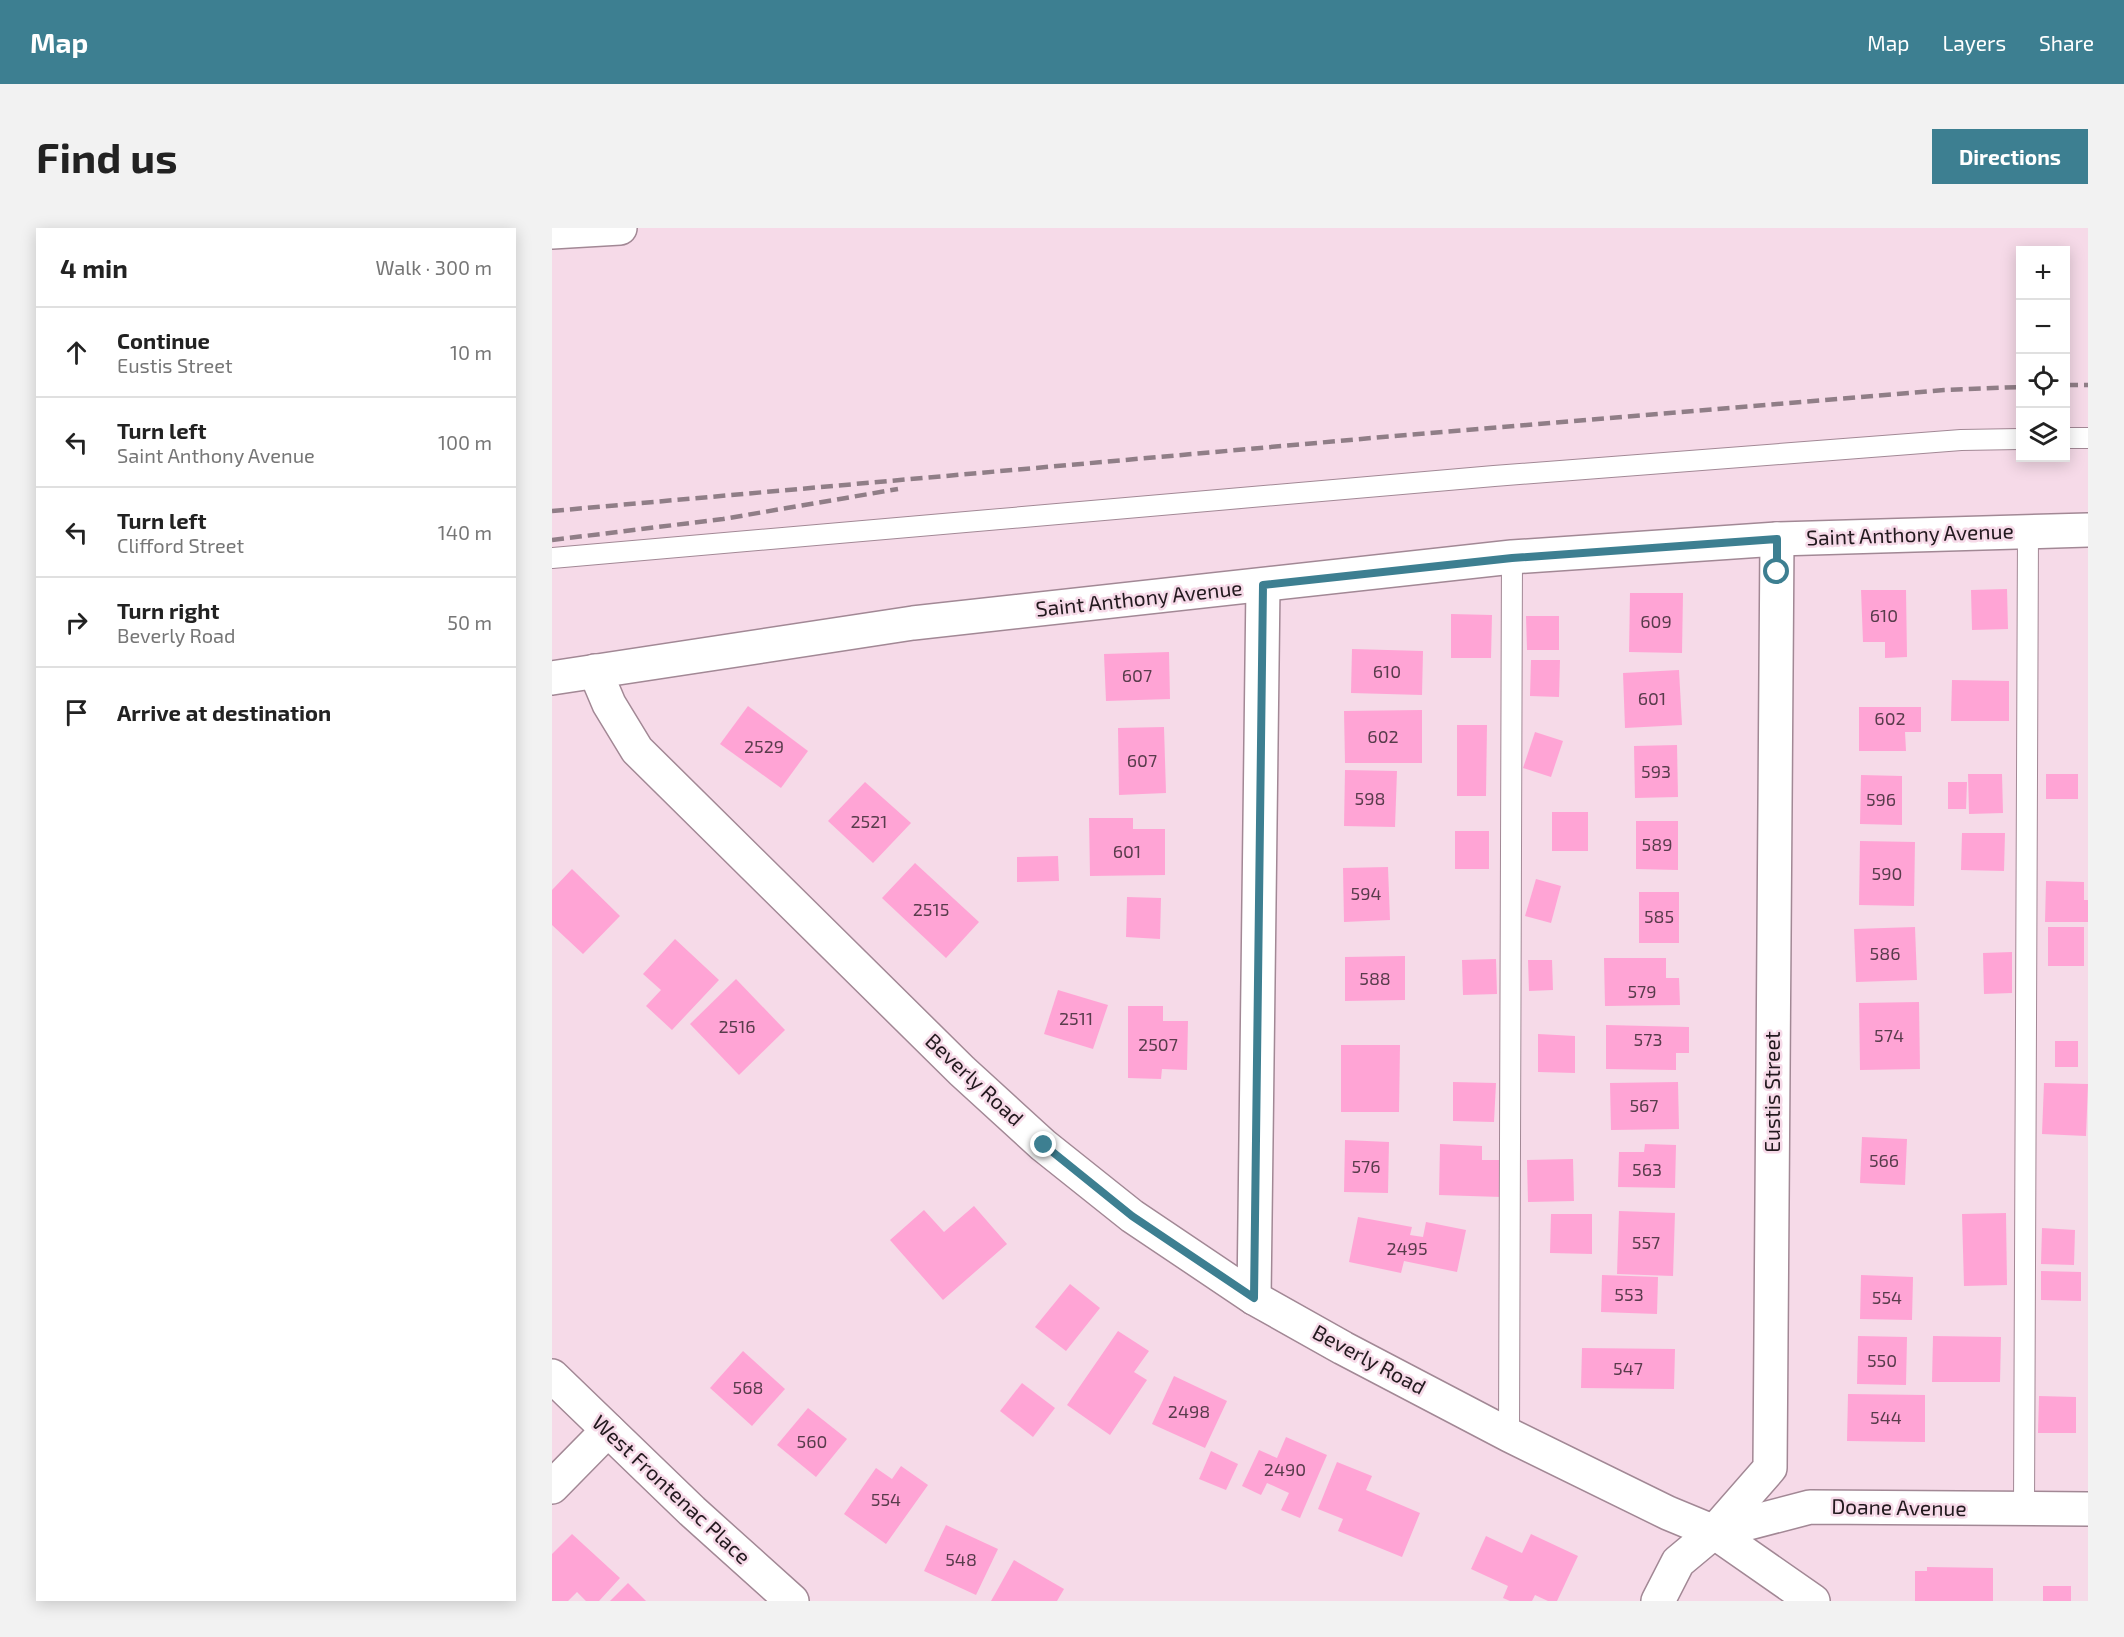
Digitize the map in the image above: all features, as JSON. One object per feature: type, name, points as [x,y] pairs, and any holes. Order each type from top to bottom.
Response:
[{"type":"main road","points":[[552,232],[620,228]]},
{"type":"main road","name":"Saint Anthony Avenue","points":[[552,678],[914,623],[1512,558],[1777,539],[2088,530]]},
{"type":"main road","name":"Eustis Street","points":[[1658,1601],[1678,1562],[1714,1532],[1770,1468],[1777,539]]},
{"type":"main road","points":[[1254,1298],[1263,585]]},
{"type":"main road","name":"Beverly Road","points":[[595,672],[609,704],[637,750],[962,1071],[1044,1145],[1132,1216],[1254,1298],[1343,1347],[1509,1435],[1668,1513],[1714,1532],[1813,1601]]},
{"type":"main road","name":"West Frontenac Place","points":[[552,1376],[701,1519],[792,1601]]},
{"type":"main road","points":[[552,1487],[608,1430]]},
{"type":"main road","name":"Doane Avenue","points":[[1714,1532],[1810,1507],[2088,1509]]},
{"type":"lane","points":[[2070,438],[2088,438]]},
{"type":"lane","points":[[552,558],[1518,474],[1961,440],[2016,439]]},
{"type":"lane","points":[[2024,1509],[2028,531]]},
{"type":"lane","points":[[1509,1435],[1512,558]]},
{"type":"building","points":[[2007,589],[2008,629],[1972,630],[1971,590]]},
{"type":"building","points":[[1861,590],[1906,590],[1907,657],[1885,658],[1885,642],[1863,642]]},
{"type":"building","points":[[1630,593],[1683,593],[1682,653],[1629,652]]},
{"type":"building","points":[[1451,614],[1492,615],[1491,658],[1451,658]]},
{"type":"building","points":[[1526,616],[1559,616],[1559,650],[1527,650]]},
{"type":"building","points":[[1352,649],[1423,651],[1422,695],[1351,693]]},
{"type":"building","points":[[1169,652],[1170,699],[1106,701],[1104,654]]},
{"type":"building","points":[[1531,660],[1560,660],[1559,697],[1530,696]]},
{"type":"building","points":[[1679,670],[1682,725],[1625,728],[1623,673]]},
{"type":"building","points":[[1952,680],[2009,681],[2009,721],[1951,721]]},
{"type":"building","points":[[748,706],[808,751],[781,788],[720,744]]},
{"type":"building","points":[[1859,707],[1921,707],[1921,732],[1905,732],[1906,751],[1859,751]]},
{"type":"building","points":[[1422,710],[1422,763],[1345,763],[1344,711]]},
{"type":"building","points":[[1457,725],[1487,725],[1486,796],[1457,796]]},
{"type":"building","points":[[1164,727],[1166,793],[1119,795],[1118,728]]},
{"type":"building","points":[[1535,732],[1563,741],[1551,777],[1523,768]]},
{"type":"building","points":[[1677,745],[1678,797],[1635,798],[1634,746]]},
{"type":"building","points":[[1345,770],[1397,771],[1395,827],[1344,826]]},
{"type":"building","points":[[1968,774],[2002,774],[2003,813],[1969,814]]},
{"type":"building","points":[[2046,774],[2078,774],[2078,799],[2046,799]]},
{"type":"building","points":[[1861,775],[1902,776],[1902,825],[1860,824]]},
{"type":"building","points":[[865,782],[911,823],[873,863],[828,821]]},
{"type":"building","points":[[1948,782],[1967,782],[1966,809],[1948,809]]},
{"type":"building","points":[[1552,812],[1588,812],[1588,851],[1552,851]]},
{"type":"building","points":[[1089,818],[1133,818],[1133,829],[1165,829],[1165,875],[1090,876]]},
{"type":"building","points":[[1636,821],[1678,821],[1678,870],[1636,869]]},
{"type":"building","points":[[1455,831],[1489,831],[1489,869],[1455,869]]},
{"type":"building","points":[[1962,833],[2005,833],[2004,871],[1961,870]]},
{"type":"building","points":[[1860,841],[1915,842],[1914,906],[1859,905]]},
{"type":"building","points":[[1058,856],[1059,881],[1017,882],[1017,857]]},
{"type":"building","points":[[915,863],[979,922],[946,958],[882,898]]},
{"type":"building","points":[[1388,867],[1390,920],[1344,922],[1343,868]]},
{"type":"building","points":[[572,869],[620,916],[583,954],[552,925],[552,890]]},
{"type":"building","points":[[1536,879],[1561,886],[1551,923],[1525,916]]},
{"type":"building","points":[[2046,881],[2084,882],[2084,900],[2088,900],[2088,922],[2045,922]]},
{"type":"building","points":[[1639,892],[1679,892],[1679,943],[1639,943]]},
{"type":"building","points":[[1127,897],[1161,898],[1160,939],[1126,937]]},
{"type":"building","points":[[1915,927],[1917,980],[1856,982],[1854,929]]},
{"type":"building","points":[[2048,927],[2084,927],[2084,966],[2048,966]]},
{"type":"building","points":[[675,939],[719,980],[672,1030],[646,1006],[661,990],[643,974]]},
{"type":"building","points":[[2012,952],[2012,993],[1984,994],[1983,953]]},
{"type":"building","points":[[1405,956],[1405,1000],[1345,1001],[1345,957]]},
{"type":"building","points":[[1604,958],[1666,958],[1666,978],[1679,978],[1680,1005],[1605,1006]]},
{"type":"building","points":[[1496,959],[1497,994],[1463,995],[1462,960]]},
{"type":"building","points":[[1528,960],[1552,960],[1553,990],[1529,991]]},
{"type":"building","points":[[736,979],[785,1030],[739,1075],[690,1024]]},
{"type":"building","points":[[1058,990],[1108,1005],[1093,1049],[1044,1034]]},
{"type":"building","points":[[1919,1002],[1920,1069],[1860,1070],[1859,1003]]},
{"type":"building","points":[[1128,1006],[1163,1006],[1163,1021],[1188,1021],[1187,1070],[1162,1069],[1161,1079],[1128,1078]]},
{"type":"building","points":[[1606,1025],[1689,1027],[1689,1053],[1676,1053],[1676,1070],[1606,1069]]},
{"type":"building","points":[[1538,1034],[1575,1036],[1575,1073],[1538,1072]]},
{"type":"building","points":[[2055,1041],[2078,1041],[2078,1067],[2055,1067]]},
{"type":"building","points":[[1341,1045],[1400,1045],[1399,1112],[1341,1112]]},
{"type":"building","points":[[1453,1082],[1496,1083],[1494,1122],[1453,1121]]},
{"type":"building","points":[[1678,1082],[1679,1129],[1611,1130],[1610,1083]]},
{"type":"building","points":[[2044,1083],[2088,1084],[2086,1136],[2042,1134]]},
{"type":"building","points":[[1862,1137],[1907,1139],[1905,1185],[1860,1183]]},
{"type":"building","points":[[1345,1140],[1389,1142],[1388,1193],[1344,1192]]},
{"type":"building","points":[[1440,1144],[1482,1146],[1482,1160],[1501,1160],[1501,1197],[1439,1195]]},
{"type":"building","points":[[1645,1144],[1676,1145],[1675,1188],[1618,1187],[1619,1152],[1644,1152]]},
{"type":"building","points":[[1573,1159],[1574,1201],[1528,1202],[1527,1160]]},
{"type":"building","points":[[974,1206],[1007,1244],[943,1300],[890,1240],[924,1210],[944,1232]]},
{"type":"building","points":[[1619,1211],[1675,1213],[1673,1276],[1617,1274]]},
{"type":"building","points":[[2006,1213],[2007,1285],[1964,1286],[1962,1214]]},
{"type":"building","points":[[1551,1214],[1592,1214],[1592,1254],[1550,1253]]},
{"type":"building","points":[[1358,1217],[1412,1227],[1410,1235],[1423,1237],[1426,1222],[1466,1230],[1457,1272],[1404,1261],[1401,1273],[1349,1262]]},
{"type":"building","points":[[2042,1228],[2075,1230],[2074,1265],[2041,1264]]},
{"type":"building","points":[[2041,1271],[2081,1272],[2081,1301],[2041,1300]]},
{"type":"building","points":[[1602,1275],[1658,1277],[1657,1314],[1601,1312]]},
{"type":"building","points":[[1861,1275],[1913,1277],[1912,1320],[1860,1319]]},
{"type":"building","points":[[1070,1284],[1100,1308],[1066,1351],[1035,1327]]},
{"type":"building","points":[[1118,1331],[1149,1351],[1134,1372],[1147,1380],[1110,1435],[1067,1405]]},
{"type":"building","points":[[1858,1336],[1907,1337],[1906,1385],[1857,1384]]},
{"type":"building","points":[[1933,1336],[2001,1337],[2000,1382],[1932,1382]]},
{"type":"building","points":[[1582,1348],[1675,1349],[1674,1389],[1581,1388]]},
{"type":"building","points":[[743,1351],[785,1389],[752,1426],[710,1388]]},
{"type":"building","points":[[1174,1376],[1227,1401],[1205,1448],[1152,1424]]},
{"type":"building","points":[[1022,1383],[1055,1408],[1033,1437],[1000,1411]]},
{"type":"building","points":[[1848,1394],[1925,1395],[1925,1442],[1847,1441]]},
{"type":"building","points":[[2039,1396],[2076,1397],[2076,1433],[2038,1433]]},
{"type":"building","points":[[808,1408],[847,1439],[816,1477],[777,1445]]},
{"type":"building","points":[[1286,1437],[1327,1455],[1300,1518],[1281,1510],[1289,1493],[1267,1483],[1261,1495],[1242,1486],[1259,1450],[1277,1458]]},
{"type":"building","points":[[1211,1451],[1238,1464],[1226,1490],[1199,1479]]},
{"type":"building","points":[[1337,1462],[1372,1476],[1366,1490],[1420,1513],[1402,1557],[1338,1531],[1343,1519],[1318,1509]]},
{"type":"building","points":[[901,1466],[928,1485],[886,1544],[844,1514],[876,1468],[892,1479]]},
{"type":"building","points":[[946,1525],[998,1549],[976,1595],[924,1571]]},
{"type":"building","points":[[572,1534],[620,1578],[599,1601],[586,1601],[577,1592],[568,1601],[552,1601],[552,1554]]},
{"type":"building","points":[[1531,1534],[1578,1556],[1557,1601],[1548,1601],[1535,1595],[1532,1601],[1510,1601],[1503,1598],[1508,1586],[1471,1569],[1486,1536],[1522,1553]]},
{"type":"building","points":[[1014,1560],[1064,1589],[1057,1601],[991,1601]]},
{"type":"building","points":[[1927,1567],[1993,1568],[1993,1601],[1915,1601],[1915,1571],[1927,1571]]},
{"type":"building","points":[[628,1583],[646,1601],[610,1601]]},
{"type":"building","points":[[2043,1586],[2071,1586],[2071,1601],[2043,1601]]},
{"type":"railway","points":[[2070,385],[2088,385]]},
{"type":"railway","points":[[552,511],[1372,438],[1944,390],[2016,387]]},
{"type":"railway","points":[[552,540],[723,519],[898,489]]},
{"type":"route","points":[[1044,1145],[1132,1216],[1254,1298],[1263,585],[1512,558],[1777,539],[1777,572]]}]
